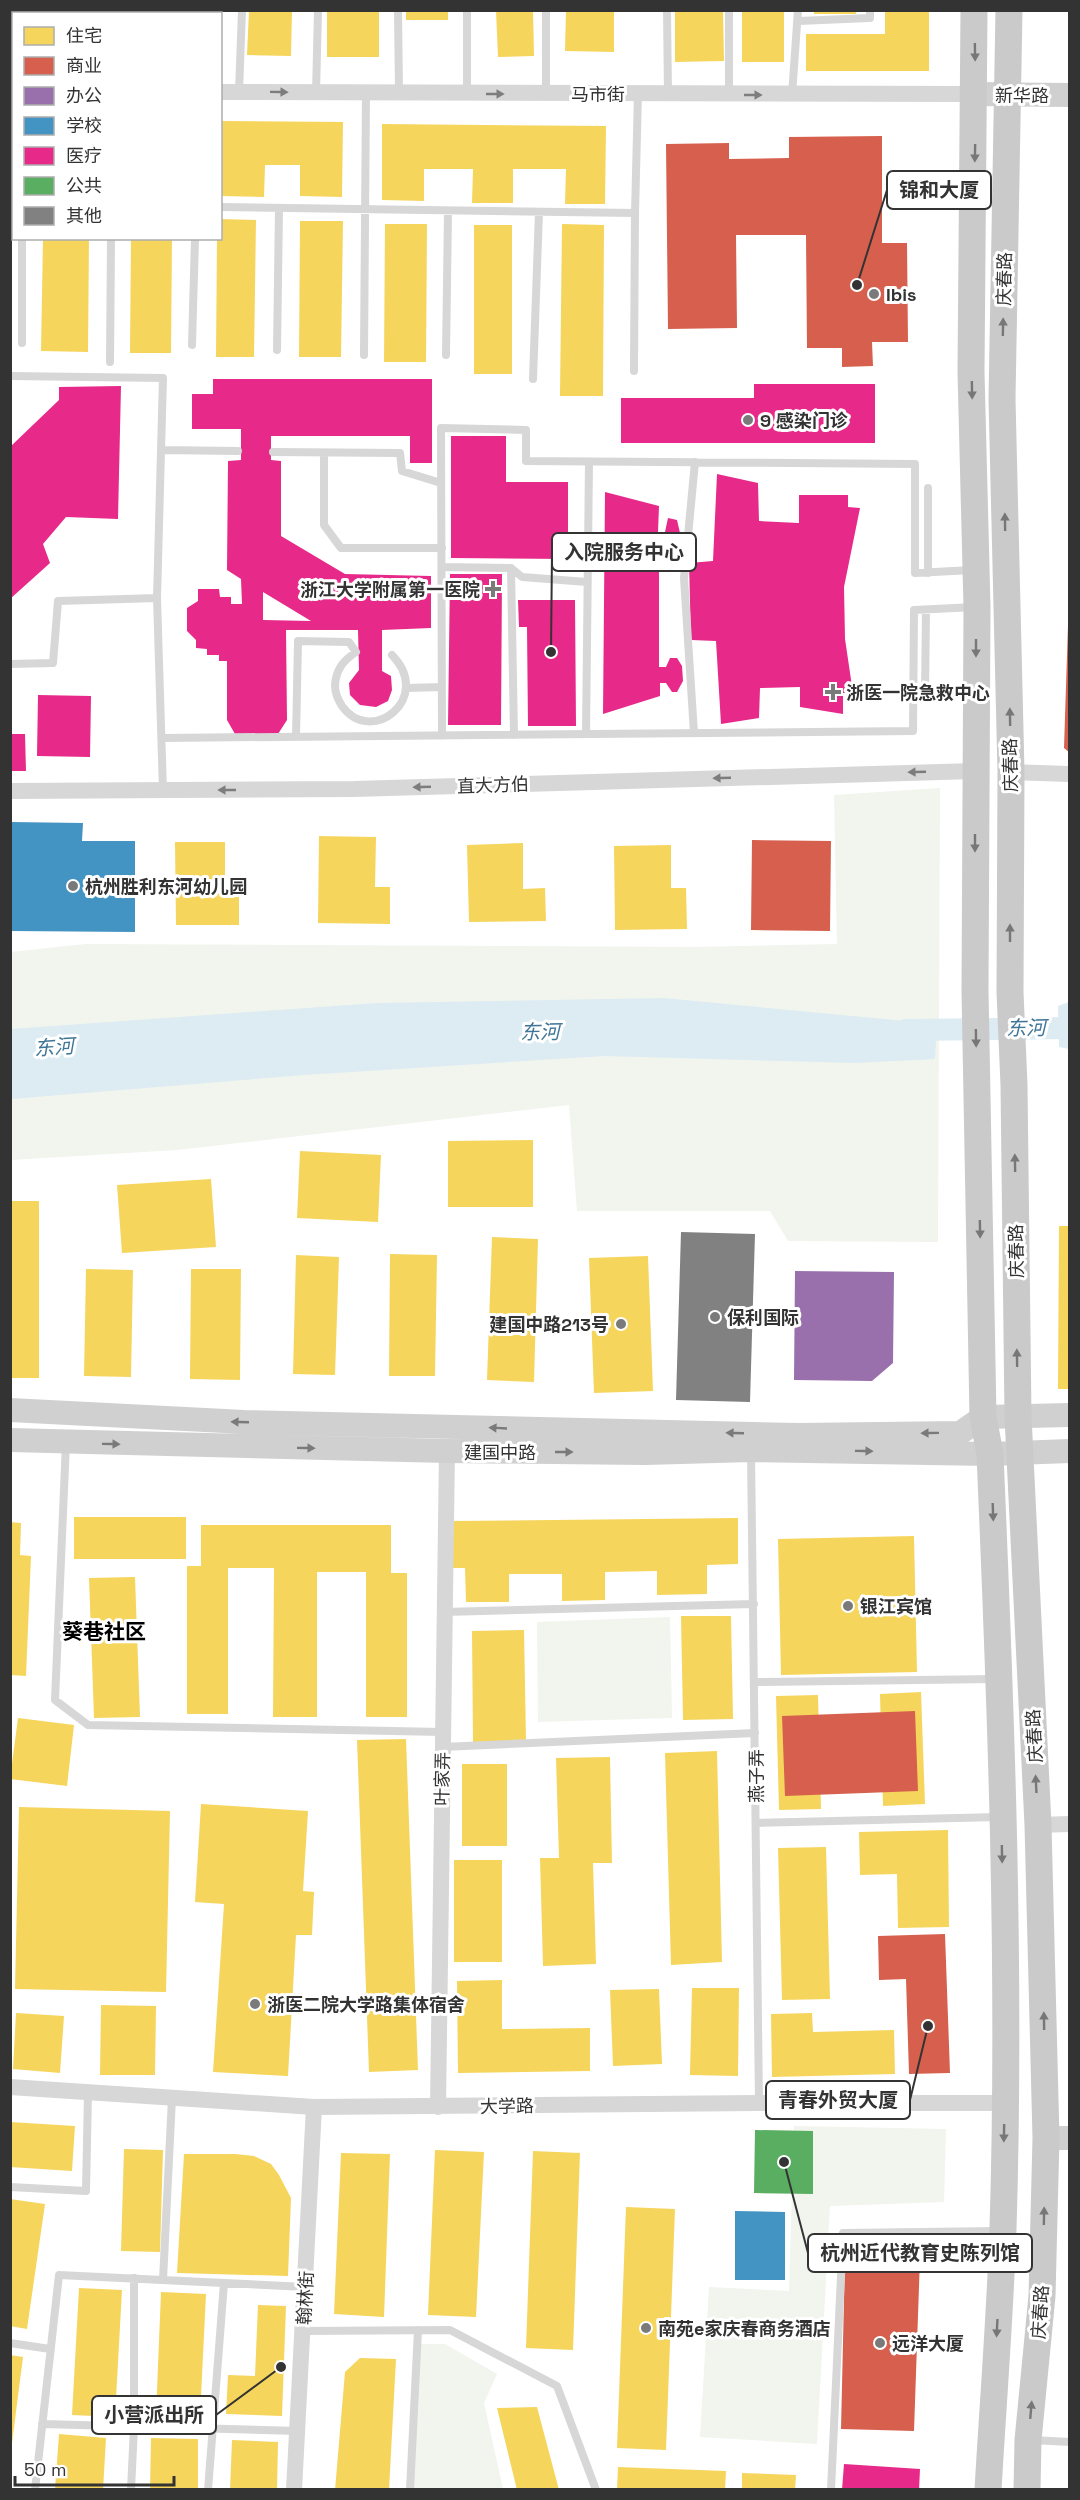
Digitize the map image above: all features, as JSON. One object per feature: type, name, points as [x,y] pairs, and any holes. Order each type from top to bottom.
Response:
[{"type":"main road","name":"庆春路","points":[[974,10],[971,372],[976,607],[975,990],[983,1417],[990,1454],[1000,1679],[1005,2103],[1003,2231],[988,2490]]},
{"type":"main road","name":"庆春路","points":[[1010,10],[1002,399],[1011,772],[1010,992],[1014,1085],[1018,1416],[1038,1825],[1058,2138],[1028,2440],[1027,2490]]},
{"type":"main road","name":"新华路","points":[[975,94],[1070,95]]},
{"type":"main road","name":"建国中路","points":[[10,1410],[244,1422],[798,1435],[960,1433],[983,1417]]},
{"type":"main road","points":[[983,1417],[1070,1415]]},
{"type":"main road","name":"建国中路","points":[[10,1440],[447,1451],[645,1453],[751,1450],[990,1454],[1070,1451]]},
{"type":"street","name":"马市街","points":[[222,92],[668,95],[975,94]]},
{"type":"street","name":"直大方伯","points":[[10,791],[354,789],[975,771]]},
{"type":"street","points":[[1011,772],[1070,774]]},
{"type":"street","name":"叶家弄","points":[[438,2107],[447,1451]]},
{"type":"street","points":[[1038,1825],[1070,1824]]},
{"type":"street","name":"大学路","points":[[10,2087],[314,2107],[1005,2103]]},
{"type":"street","name":"翰林街","points":[[294,2490],[314,2107]]},
{"type":"lane","points":[[238,92],[242,10]]},
{"type":"lane","points":[[316,93],[318,10]]},
{"type":"lane","points":[[398,10],[399,93]]},
{"type":"lane","points":[[467,10],[467,94]]},
{"type":"lane","points":[[546,10],[546,94]]},
{"type":"lane","points":[[667,10],[668,95]]},
{"type":"lane","points":[[729,10],[729,95]]},
{"type":"lane","points":[[792,95],[798,10]]},
{"type":"lane","points":[[798,21],[870,18],[870,10]]},
{"type":"lane","points":[[364,355],[366,93]]},
{"type":"lane","points":[[634,371],[638,94]]},
{"type":"lane","points":[[222,207],[635,213]]},
{"type":"lane","points":[[277,350],[279,208]]},
{"type":"lane","points":[[446,355],[448,211]]},
{"type":"lane","points":[[533,379],[539,212]]},
{"type":"lane","points":[[22,240],[22,343]]},
{"type":"lane","points":[[110,362],[111,240]]},
{"type":"lane","points":[[192,345],[195,240]]},
{"type":"lane","points":[[10,376],[163,378],[157,598],[163,791]]},
{"type":"lane","points":[[442,736],[441,428],[526,430],[526,461],[915,464],[915,573],[975,570]]},
{"type":"lane","points":[[161,450],[238,451]]},
{"type":"lane","points":[[273,452],[400,453],[402,471],[441,483]]},
{"type":"lane","points":[[324,453],[324,525],[341,548],[442,548]]},
{"type":"lane","points":[[586,735],[589,462]]},
{"type":"lane","points":[[694,733],[684,578],[695,462]]},
{"type":"lane","points":[[928,488],[928,573]]},
{"type":"lane","points":[[442,567],[512,568],[522,577],[587,582]]},
{"type":"lane","points":[[512,568],[514,735]]},
{"type":"lane","points":[[10,664],[54,663],[58,601],[157,598]]},
{"type":"lane","points":[[162,738],[913,731],[914,610],[976,607]]},
{"type":"lane","points":[[925,695],[926,610]]},
{"type":"lane","points":[[296,737],[298,641],[349,642],[356,652],[346,658],[339,667],[335,690],[338,701],[354,718],[365,721],[377,721],[388,717],[398,710],[404,700],[407,688],[406,676],[401,664],[392,655]]},
{"type":"lane","points":[[407,688],[442,687]]},
{"type":"lane","points":[[377,721],[377,736]]},
{"type":"lane","points":[[66,1443],[55,1700],[88,1725],[442,1740],[755,1733]]},
{"type":"lane","name":"燕子弄","points":[[751,1450],[759,2103]]},
{"type":"lane","points":[[444,1612],[754,1604]]},
{"type":"lane","points":[[755,1682],[1000,1679]]},
{"type":"lane","points":[[756,1823],[1002,1817]]},
{"type":"lane","points":[[10,2187],[86,2190],[88,2092]]},
{"type":"lane","points":[[163,2280],[172,2098]]},
{"type":"lane","points":[[831,2490],[843,2232],[1003,2231]]},
{"type":"lane","points":[[34,2490],[59,2274],[306,2287]]},
{"type":"lane","points":[[131,2490],[134,2427],[134,2278]]},
{"type":"lane","points":[[208,2490],[224,2283]]},
{"type":"lane","points":[[410,2490],[418,2330]]},
{"type":"lane","points":[[304,2331],[450,2330],[557,2386],[596,2490]]},
{"type":"lane","points":[[10,2343],[50,2349]]},
{"type":"lane","points":[[42,2424],[298,2431]]},
{"type":"lane","points":[[1028,2440],[1070,2442]]},
{"type":"shaded area","points":[[940,788],[938,1242],[788,1241],[770,1211],[577,1211],[569,1105],[177,1150],[11,1160],[11,952],[85,944],[697,947],[837,944],[834,795]]},
{"type":"shaded area","points":[[670,1617],[672,1718],[538,1722],[537,1622]]},
{"type":"shaded area","points":[[794,2126],[946,2129],[944,2202],[830,2206],[817,2444],[700,2437],[709,2287],[789,2291]]},
{"type":"shaded area","points":[[417,2344],[445,2344],[497,2374],[484,2403],[503,2489],[410,2490]]},
{"type":"water","points":[[663,998],[937,1024],[935,1059],[855,1063],[605,1056],[304,1075],[11,1099],[11,1029],[377,1003]]},
{"type":"water","points":[[1070,1002],[1069,1049],[1059,1047],[1058,1006]]},
{"type":"building: 住宅","points":[[249,10],[292,10],[291,56],[247,55]]},
{"type":"building: 住宅","points":[[327,10],[379,10],[379,57],[327,57]]},
{"type":"building: 住宅","points":[[406,10],[448,10],[448,20],[406,20]]},
{"type":"building: 住宅","points":[[496,10],[533,10],[534,56],[498,57]]},
{"type":"building: 住宅","points":[[566,10],[614,10],[614,52],[565,51]]},
{"type":"building: 住宅","points":[[675,10],[723,10],[724,61],[675,62]]},
{"type":"building: 住宅","points":[[742,10],[784,10],[784,62],[742,62]]},
{"type":"building: 住宅","points":[[814,10],[856,10],[856,14],[814,14]]},
{"type":"building: 住宅","points":[[885,10],[929,10],[929,71],[806,71],[806,34],[885,34]]},
{"type":"building: 住宅","points":[[10,118],[12,118],[12,160],[10,160]]},
{"type":"building: 住宅","points":[[222,121],[343,122],[342,197],[300,196],[300,165],[265,165],[264,197],[222,196]]},
{"type":"building: 住宅","points":[[382,124],[606,126],[605,204],[565,204],[566,169],[513,169],[513,203],[472,203],[473,169],[424,169],[424,201],[382,200]]},
{"type":"building: 住宅","points":[[222,219],[256,220],[254,357],[216,357],[217,240],[222,240]]},
{"type":"building: 住宅","points":[[300,221],[343,221],[341,357],[299,357]]},
{"type":"building: 住宅","points":[[385,224],[427,224],[426,362],[384,362]]},
{"type":"building: 住宅","points":[[562,224],[604,225],[603,396],[560,396]]},
{"type":"building: 住宅","points":[[474,225],[512,225],[512,374],[474,374]]},
{"type":"building: 住宅","points":[[43,240],[89,240],[88,352],[41,351]]},
{"type":"building: 住宅","points":[[131,240],[172,240],[171,353],[130,353]]},
{"type":"building: 住宅","points":[[319,836],[376,837],[375,887],[390,887],[390,924],[318,923]]},
{"type":"building: 住宅","points":[[175,842],[225,842],[225,886],[239,886],[239,925],[176,925]]},
{"type":"building: 住宅","points":[[523,843],[523,889],[545,888],[546,921],[469,922],[467,845]]},
{"type":"building: 住宅","points":[[671,845],[671,888],[686,888],[687,929],[615,930],[614,846]]},
{"type":"building: 住宅","points":[[533,1140],[533,1207],[448,1207],[448,1141]]},
{"type":"building: 住宅","points":[[300,1151],[381,1155],[378,1222],[297,1218]]},
{"type":"building: 住宅","points":[[211,1179],[216,1247],[122,1253],[117,1185]]},
{"type":"building: 住宅","points":[[10,1201],[39,1201],[39,1378],[10,1378]]},
{"type":"building: 住宅","points":[[1059,1226],[1070,1226],[1070,1389],[1058,1389]]},
{"type":"building: 住宅","points":[[492,1237],[538,1239],[534,1382],[487,1380]]},
{"type":"building: 住宅","points":[[390,1254],[437,1255],[435,1376],[389,1376]]},
{"type":"building: 住宅","points":[[296,1255],[339,1257],[335,1375],[293,1374]]},
{"type":"building: 住宅","name":"建国中路213号","points":[[648,1256],[653,1391],[594,1393],[589,1258]]},
{"type":"building: 住宅","points":[[86,1269],[133,1270],[131,1377],[84,1376]]},
{"type":"building: 住宅","points":[[191,1269],[241,1269],[240,1380],[190,1379]]},
{"type":"building: 住宅","points":[[74,1517],[186,1517],[186,1559],[74,1559]]},
{"type":"building: 住宅","points":[[738,1518],[738,1564],[707,1565],[707,1594],[657,1595],[657,1571],[605,1572],[605,1600],[562,1601],[562,1574],[509,1574],[509,1602],[466,1602],[465,1568],[453,1568],[452,1521]]},
{"type":"building: 住宅","points":[[10,1522],[21,1523],[20,1555],[31,1556],[26,1676],[10,1675]]},
{"type":"building: 住宅","points":[[201,1525],[391,1525],[391,1573],[407,1573],[407,1717],[366,1717],[366,1572],[317,1572],[317,1717],[273,1717],[274,1568],[228,1568],[228,1714],[187,1714],[187,1566],[201,1566]]},
{"type":"building: 住宅","name":"银江宾馆","points":[[914,1536],[917,1672],[781,1675],[778,1539]]},
{"type":"building: 住宅","points":[[135,1577],[140,1717],[94,1718],[89,1578]]},
{"type":"building: 住宅","points":[[681,1616],[731,1616],[733,1719],[683,1720]]},
{"type":"building: 住宅","points":[[524,1630],[526,1741],[473,1742],[472,1631]]},
{"type":"building: 住宅","points":[[921,1692],[925,1804],[883,1806],[880,1694]]},
{"type":"building: 住宅","points":[[818,1695],[821,1809],[779,1810],[776,1696]]},
{"type":"building: 住宅","points":[[18,1718],[74,1725],[67,1786],[10,1779]]},
{"type":"building: 住宅","points":[[406,1739],[418,2070],[369,2072],[357,1740]]},
{"type":"building: 住宅","points":[[717,1751],[722,1962],[671,1965],[665,1753]]},
{"type":"building: 住宅","points":[[610,1757],[612,1863],[593,1863],[596,1964],[543,1966],[540,1858],[559,1858],[556,1758]]},
{"type":"building: 住宅","points":[[462,1764],[507,1764],[507,1846],[462,1846]]},
{"type":"building: 住宅","name":"浙医二院大学路集体宿舍","points":[[201,1804],[308,1811],[303,1891],[314,1892],[312,1935],[296,1935],[288,2076],[213,2072],[224,1904],[195,1902]]},
{"type":"building: 住宅","points":[[19,1807],[170,1811],[166,1992],[15,1989]]},
{"type":"building: 住宅","points":[[948,1830],[949,1927],[898,1928],[897,1874],[860,1875],[859,1832]]},
{"type":"building: 住宅","points":[[826,1847],[830,1999],[782,2000],[778,1848]]},
{"type":"building: 住宅","points":[[454,1860],[502,1860],[502,1962],[454,1962]]},
{"type":"building: 住宅","points":[[502,1980],[502,2029],[590,2028],[590,2071],[458,2073],[457,1981]]},
{"type":"building: 住宅","points":[[692,1988],[739,1988],[738,2076],[690,2075]]},
{"type":"building: 住宅","points":[[659,1989],[662,2064],[613,2066],[610,1990]]},
{"type":"building: 住宅","points":[[101,2005],[156,2006],[155,2075],[100,2075]]},
{"type":"building: 住宅","points":[[16,2013],[64,2016],[60,2073],[13,2069]]},
{"type":"building: 住宅","points":[[812,2013],[813,2032],[894,2030],[895,2074],[772,2077],[771,2014]]},
{"type":"building: 住宅","points":[[10,2122],[75,2126],[72,2171],[10,2167]]},
{"type":"building: 住宅","points":[[124,2149],[163,2150],[160,2252],[121,2251]]},
{"type":"building: 住宅","points":[[435,2150],[484,2152],[476,2317],[428,2315]]},
{"type":"building: 住宅","points":[[533,2151],[580,2153],[573,2350],[526,2348]]},
{"type":"building: 住宅","points":[[341,2153],[390,2154],[384,2317],[334,2314]]},
{"type":"building: 住宅","points":[[184,2154],[254,2156],[271,2164],[291,2198],[288,2276],[177,2273]]},
{"type":"building: 住宅","points":[[10,2199],[45,2204],[27,2329],[10,2326]]},
{"type":"building: 住宅","name":"南苑e家庆春商务酒店","points":[[626,2207],[675,2209],[666,2450],[617,2448]]},
{"type":"building: 住宅","points":[[79,2288],[122,2290],[115,2417],[72,2415]]},
{"type":"building: 住宅","points":[[161,2292],[206,2294],[200,2417],[156,2415]]},
{"type":"building: 住宅","points":[[258,2305],[286,2306],[282,2416],[226,2414],[228,2375],[255,2376]]},
{"type":"building: 住宅","points":[[10,2355],[23,2357],[12,2443],[10,2443]]},
{"type":"building: 住宅","points":[[360,2358],[396,2359],[389,2490],[335,2490],[345,2372]]},
{"type":"building: 住宅","points":[[537,2407],[559,2490],[517,2490],[497,2408]]},
{"type":"building: 住宅","points":[[59,2434],[106,2438],[103,2490],[55,2490]]},
{"type":"building: 住宅","points":[[151,2438],[198,2439],[198,2490],[150,2490]]},
{"type":"building: 住宅","points":[[232,2440],[278,2442],[277,2490],[230,2490]]},
{"type":"building: 住宅","points":[[618,2467],[726,2471],[725,2490],[617,2490]]},
{"type":"building: 住宅","points":[[742,2473],[796,2475],[795,2490],[742,2490]]},
{"type":"building: 商业","points":[[882,136],[882,243],[907,243],[908,342],[872,342],[873,366],[842,367],[842,348],[807,348],[806,235],[736,235],[737,328],[668,329],[666,144],[729,143],[729,159],[789,158],[789,137]]},
{"type":"building: 商业","points":[[1068,625],[1070,625],[1070,753],[1064,748]]},
{"type":"building: 商业","points":[[752,840],[831,841],[830,931],[751,930]]},
{"type":"building: 商业","points":[[915,1711],[918,1791],[785,1796],[782,1716]]},
{"type":"building: 商业","points":[[945,1934],[950,2073],[909,2074],[906,1979],[879,1980],[878,1936]]},
{"type":"building: 商业","name":"远洋大厦","points":[[845,2256],[920,2258],[914,2431],[841,2429]]},
{"type":"building: 办公","points":[[795,1271],[894,1272],[893,1363],[872,1381],[794,1380]]},
{"type":"building: 学校","points":[[24,10],[164,10],[164,12],[24,12]]},
{"type":"building: 学校","name":"杭州胜利东河幼儿园","points":[[10,822],[83,823],[82,841],[135,841],[135,932],[10,931]]},
{"type":"building: 学校","points":[[735,2211],[785,2212],[785,2280],[735,2280]]},
{"type":"building: 医疗","points":[[213,379],[432,379],[432,463],[410,463],[410,436],[271,436],[271,460],[281,461],[281,536],[345,574],[431,576],[431,628],[382,630],[382,671],[391,676],[392,690],[388,701],[376,707],[360,705],[350,695],[349,683],[359,670],[358,630],[286,630],[287,720],[278,734],[235,734],[227,720],[227,661],[219,661],[219,655],[207,655],[207,649],[196,648],[196,640],[187,631],[187,608],[198,601],[198,589],[219,589],[220,597],[231,597],[231,604],[242,604],[241,579],[227,570],[228,461],[241,460],[241,429],[192,429],[192,394],[213,394]],"holes":[[[263,592],[311,621],[263,620]]]},
{"type":"building: 医疗","name":"9 感染门诊","points":[[754,384],[875,384],[875,443],[621,443],[621,398],[754,398]]},
{"type":"building: 医疗","points":[[121,386],[118,519],[66,517],[43,544],[50,563],[10,599],[10,447],[59,400],[59,387]]},
{"type":"building: 医疗","points":[[451,436],[506,436],[506,482],[568,482],[568,559],[451,558]]},
{"type":"building: 医疗","points":[[717,474],[758,483],[759,521],[799,523],[799,495],[848,495],[848,507],[860,508],[844,587],[845,639],[853,693],[843,693],[843,714],[800,707],[800,687],[760,688],[759,718],[721,724],[716,641],[691,640],[689,563],[713,561]]},
{"type":"building: 医疗","points":[[605,492],[659,506],[658,532],[665,532],[668,518],[677,520],[680,546],[677,554],[672,558],[666,555],[665,546],[659,546],[659,667],[666,667],[670,658],[677,658],[682,666],[683,681],[677,692],[672,692],[666,683],[660,683],[660,696],[603,714]]},
{"type":"building: 医疗","points":[[450,574],[502,574],[501,725],[448,725]]},
{"type":"building: 医疗","points":[[518,600],[575,600],[576,726],[528,726],[527,627],[519,627]]},
{"type":"building: 医疗","points":[[38,695],[91,696],[90,757],[37,756]]},
{"type":"building: 医疗","points":[[10,734],[25,734],[26,771],[10,771]]},
{"type":"building: 医疗","points":[[844,2464],[920,2469],[919,2490],[842,2490]]},
{"type":"building: 公共","points":[[755,2130],[813,2131],[813,2194],[754,2193]]},
{"type":"building: 其他","name":"保利国际","points":[[681,1232],[755,1234],[750,1402],[676,1400]]},
{"type":"waterway","name":"东河","points":[[906,1030],[1070,1028]]},
{"type":"place","name":"锦和大厦","points":[[857,285]]},
{"type":"place","name":"Ibis","points":[[874,294]]},
{"type":"place","name":"9 感染门诊","points":[[748,420]]},
{"type":"place","name":"浙江大学附属第一医院","points":[[493,589]]},
{"type":"place","name":"入院服务中心","points":[[551,652]]},
{"type":"place","name":"浙医一院急救中心","points":[[833,692]]},
{"type":"place","name":"杭州胜利东河幼儿园","points":[[73,886]]},
{"type":"place","name":"保利国际","points":[[715,1317]]},
{"type":"place","name":"建国中路213号","points":[[621,1324]]},
{"type":"place","name":"银江宾馆","points":[[848,1606]]},
{"type":"place","name":"浙医二院大学路集体宿舍","points":[[255,2004]]},
{"type":"place","name":"青春外贸大厦","points":[[928,2026]]},
{"type":"place","name":"杭州近代教育史陈列馆","points":[[784,2162]]},
{"type":"place","name":"南苑e家庆春商务酒店","points":[[646,2328]]},
{"type":"place","name":"远洋大厦","points":[[880,2343]]},
{"type":"place","name":"小营派出所","points":[[281,2367]]},
{"type":"district","name":"葵巷社区","points":[[104,1631]]}]
